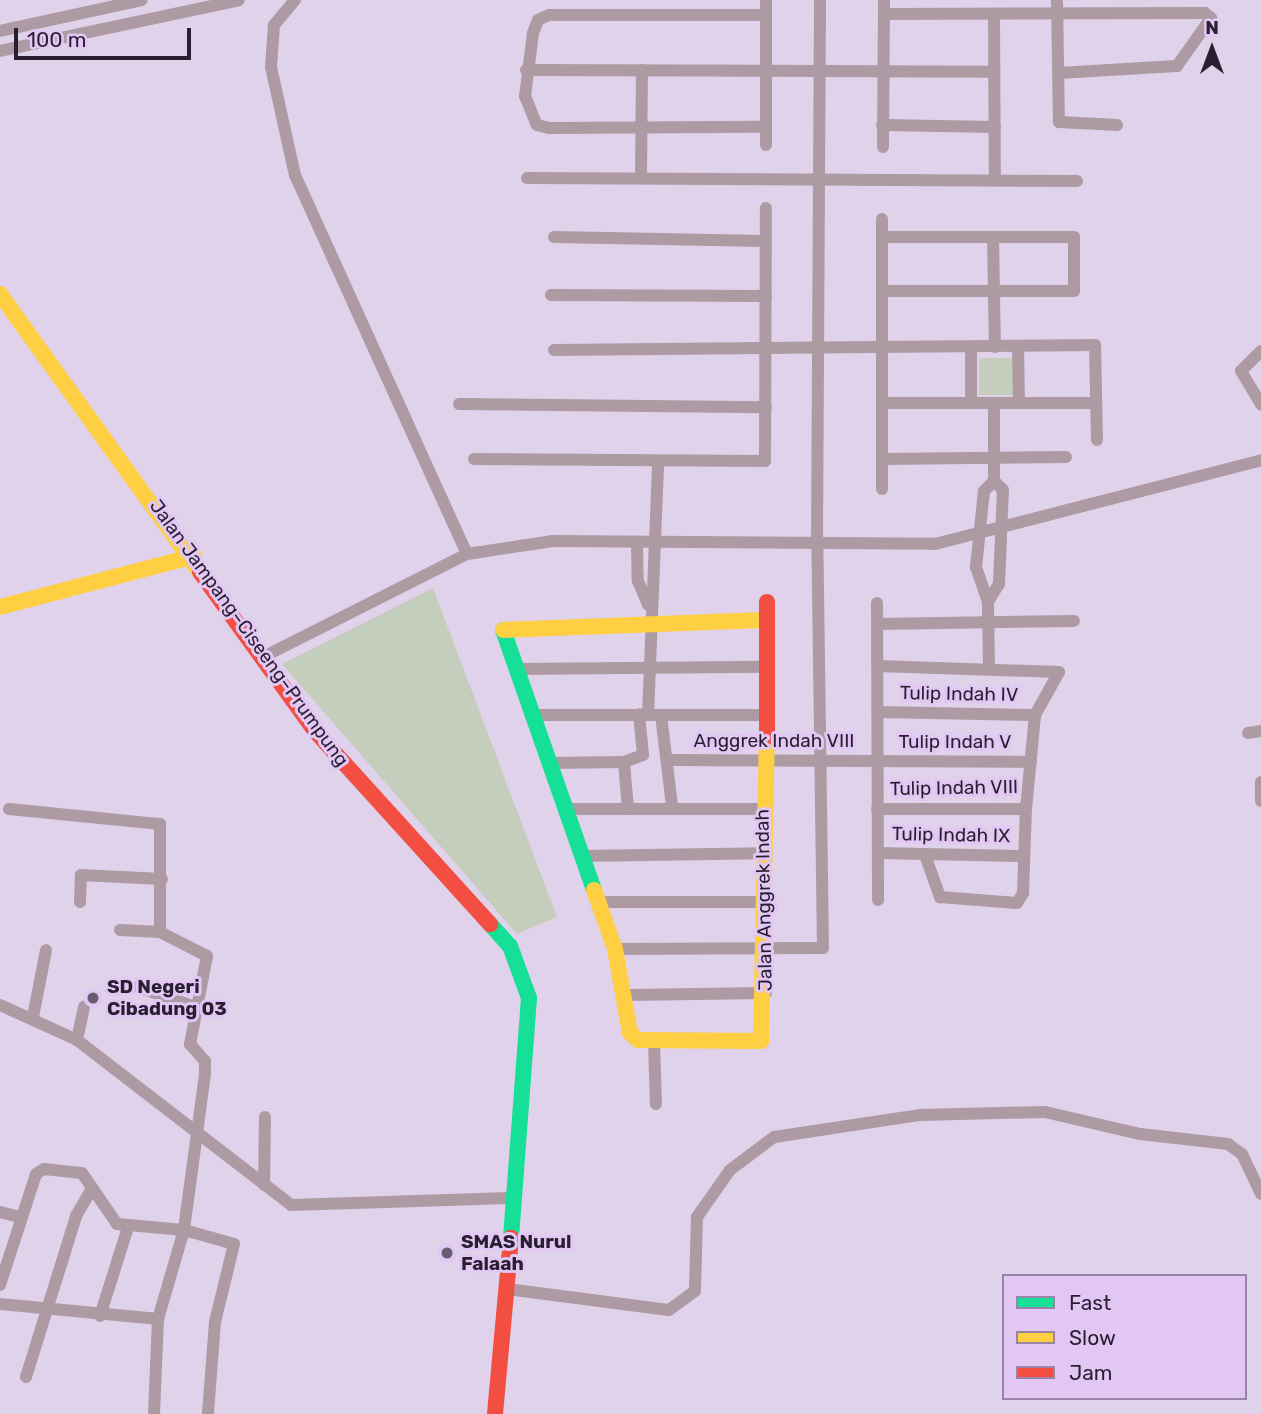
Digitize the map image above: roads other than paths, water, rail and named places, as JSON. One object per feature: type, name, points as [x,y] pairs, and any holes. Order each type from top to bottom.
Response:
[{"type":"street","points":[[0,31],[142,0]]},
{"type":"street","points":[[0,51],[211,3],[239,0]]},
{"type":"street","points":[[295,0],[274,25],[271,67],[295,175],[462,556]]},
{"type":"street","points":[[766,0],[766,145]]},
{"type":"street","points":[[615,949],[823,948],[817,541],[820,0]]},
{"type":"street","points":[[883,147],[884,0]]},
{"type":"street","points":[[885,14],[994,16],[1057,6],[1205,13],[1211,18],[1177,66],[1058,73]]},
{"type":"street","points":[[1057,6],[1062,126],[1117,125]]},
{"type":"street","points":[[766,15],[644,7],[538,20],[526,70],[525,96],[537,125],[766,127]]},
{"type":"street","points":[[994,16],[992,72],[995,180]]},
{"type":"street","points":[[526,70],[992,72]]},
{"type":"street","points":[[641,178],[642,70]]},
{"type":"street","points":[[882,125],[995,127]]},
{"type":"street","points":[[527,178],[1077,181]]},
{"type":"street","points":[[474,459],[765,461],[766,208]]},
{"type":"street","points":[[882,219],[882,489]]},
{"type":"street","points":[[882,236],[1074,237],[1074,291],[882,291]]},
{"type":"street","points":[[554,237],[766,241]]},
{"type":"street","points":[[993,237],[995,347]]},
{"type":"street","name":"Jalan Jampang–Ciseeng–Prumpung","points":[[0,295],[194,556],[263,657],[383,810],[510,946],[529,998],[530,1023],[495,1414]]},
{"type":"street","points":[[551,295],[766,296]]},
{"type":"street","points":[[554,350],[1095,345],[1097,440]]},
{"type":"street","points":[[1018,346],[1019,403]]},
{"type":"street","points":[[971,347],[971,403]]},
{"type":"street","points":[[1261,351],[1241,371],[1261,404]]},
{"type":"street","points":[[882,403],[1096,403]]},
{"type":"street","points":[[989,668],[988,602],[976,581],[984,491],[994,481],[994,403]]},
{"type":"street","points":[[459,404],[765,407]]},
{"type":"street","points":[[882,459],[1066,457]]},
{"type":"street","points":[[263,657],[462,556],[553,541],[817,541],[888,547],[980,535],[1261,460]]},
{"type":"street","points":[[550,763],[624,762],[643,755],[650,714],[648,612],[656,587],[658,461]]},
{"type":"street","points":[[988,602],[999,584],[1003,490],[994,481]]},
{"type":"street","points":[[637,542],[638,581],[648,612]]},
{"type":"street","points":[[0,607],[194,556]]},
{"type":"street","name":"Jalan Anggrek Indah","points":[[654,1042],[764,1038],[766,902],[763,620],[767,602]]},
{"type":"street","points":[[877,603],[878,900]]},
{"type":"street","points":[[656,1104],[654,1042],[632,1036],[627,995],[615,949],[502,632],[506,622],[648,612],[763,620]]},
{"type":"street","points":[[878,624],[1074,621]]},
{"type":"street","points":[[878,666],[1058,669],[1037,713]]},
{"type":"street","points":[[515,669],[765,667]]},
{"type":"street","name":"Tulip Indah IV","points":[[877,712],[1037,713]]},
{"type":"street","name":"Tulip Indah VIII","points":[[877,808],[1026,809],[1037,713]]},
{"type":"street","points":[[650,714],[668,760],[672,806]]},
{"type":"street","points":[[531,715],[764,715]]},
{"type":"street","name":"Anggrek Indah VIII","points":[[668,760],[879,760]]},
{"type":"street","name":"Tulip Indah V","points":[[879,760],[1031,762]]},
{"type":"street","points":[[624,762],[628,809]]},
{"type":"street","points":[[1261,782],[1261,800]]},
{"type":"street","points":[[565,809],[672,806],[763,809]]},
{"type":"street","points":[[9,808],[160,824],[162,879],[159,932]]},
{"type":"street","points":[[925,855],[940,897],[992,903],[1021,900],[1026,809]]},
{"type":"street","points":[[581,856],[764,853]]},
{"type":"street","name":"Tulip Indah IX","points":[[877,853],[1024,856]]},
{"type":"street","points":[[80,902],[82,874],[162,879]]},
{"type":"street","points":[[598,902],[766,902]]},
{"type":"street","points":[[120,930],[159,932],[207,956],[190,1044],[205,1061],[205,1074],[195,1127],[184,1230],[158,1319],[154,1414]]},
{"type":"street","points":[[33,1017],[46,950]]},
{"type":"street","points":[[138,987],[198,1008]]},
{"type":"street","points":[[627,995],[765,993]]},
{"type":"street","points":[[0,1005],[33,1017],[77,1040],[195,1127],[290,1205],[514,1198]]},
{"type":"street","points":[[77,1040],[84,1007]]},
{"type":"street","points":[[507,1289],[650,1312],[669,1310],[695,1291],[696,1217],[730,1170],[774,1137],[920,1115],[1045,1112],[1235,1147],[1261,1194]]},
{"type":"street","points":[[264,1185],[265,1117]]},
{"type":"street","points":[[0,1284],[3,1267],[38,1171],[77,1170],[111,1220],[128,1227],[184,1230],[237,1249],[215,1322],[208,1414]]},
{"type":"street","points":[[26,1377],[76,1216],[90,1190]]},
{"type":"street","points":[[0,1212],[20,1217]]},
{"type":"street","points":[[100,1316],[128,1227]]},
{"type":"street","points":[[0,1304],[48,1312],[158,1319]]},
{"type":"place","name":"SD Negeri Cibadung 03","points":[[93,998]]},
{"type":"place","name":"SMAS Nurul Falaah","points":[[447,1253]]}]
